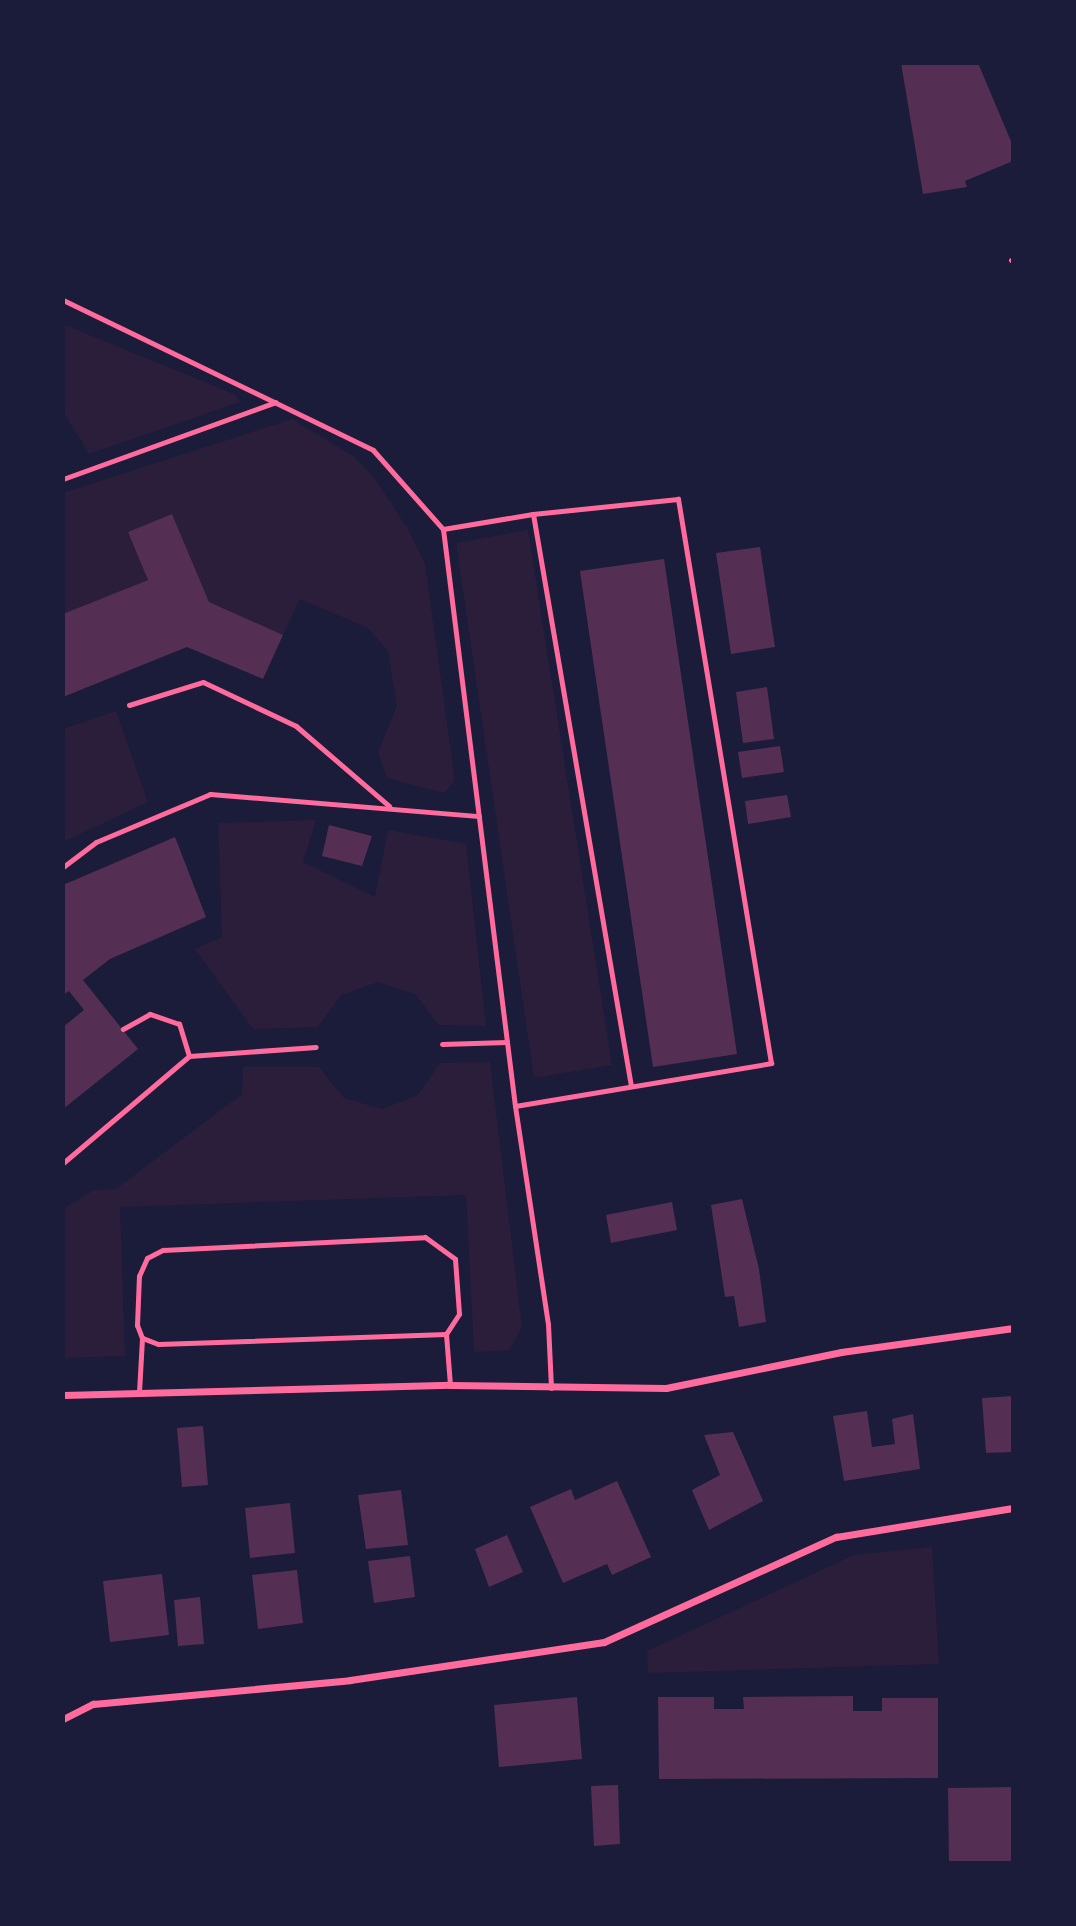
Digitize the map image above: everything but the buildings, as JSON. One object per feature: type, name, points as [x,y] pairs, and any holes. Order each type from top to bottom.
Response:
[{"type":"street","points":[[63,1395],[450,1385],[666,1388],[841,1352],[1013,1328]]},
{"type":"street","points":[[63,1719],[93,1704],[351,1680],[604,1642],[836,1537],[1013,1508]]},
{"type":"lane","points":[[63,300],[373,450],[443,530],[515,1106],[548,1324],[551,1388]]},
{"type":"lane","points":[[63,480],[276,402]]},
{"type":"lane","points":[[443,530],[533,514],[678,499],[772,1062],[515,1106]]},
{"type":"lane","points":[[533,514],[631,1086]]},
{"type":"lane","points":[[129,705],[202,682],[296,726],[389,806]]},
{"type":"lane","points":[[63,867],[96,842],[210,794],[389,806],[479,816]]},
{"type":"lane","points":[[123,1029],[150,1014],[179,1024],[189,1056]]},
{"type":"lane","points":[[442,1044],[508,1041]]},
{"type":"lane","points":[[63,1163],[189,1056],[316,1047]]},
{"type":"lane","points":[[139,1392],[142,1338],[137,1325],[139,1276],[147,1258],[163,1250],[425,1237],[455,1259],[458,1314],[446,1334],[450,1385]]},
{"type":"lane","points":[[142,1338],[158,1344],[446,1334]]},
{"type":"shaded area","points":[[63,324],[236,395],[240,402],[89,454],[63,411]]},
{"type":"shaded area","points":[[292,419],[353,456],[373,476],[408,529],[425,563],[455,781],[444,793],[387,778],[378,752],[397,706],[388,651],[368,628],[300,599],[283,635],[209,602],[172,514],[128,532],[148,580],[63,614],[63,493]]},
{"type":"shaded area","points":[[528,530],[612,1065],[534,1078],[456,543]]},
{"type":"shaded area","points":[[116,711],[148,802],[63,842],[63,729]]},
{"type":"shaded area","points":[[316,820],[303,862],[375,897],[388,830],[466,844],[486,1026],[439,1025],[415,994],[378,982],[341,995],[318,1027],[253,1029],[195,949],[222,937],[218,823]]},
{"type":"shaded area","points":[[490,1062],[522,1327],[509,1350],[474,1352],[466,1195],[120,1207],[125,1356],[63,1358],[63,1209],[94,1190],[116,1189],[242,1094],[243,1067],[319,1067],[344,1098],[382,1109],[418,1095],[440,1063]]},
{"type":"shaded area","points":[[932,1547],[939,1664],[648,1673],[647,1651],[854,1555]]}]
